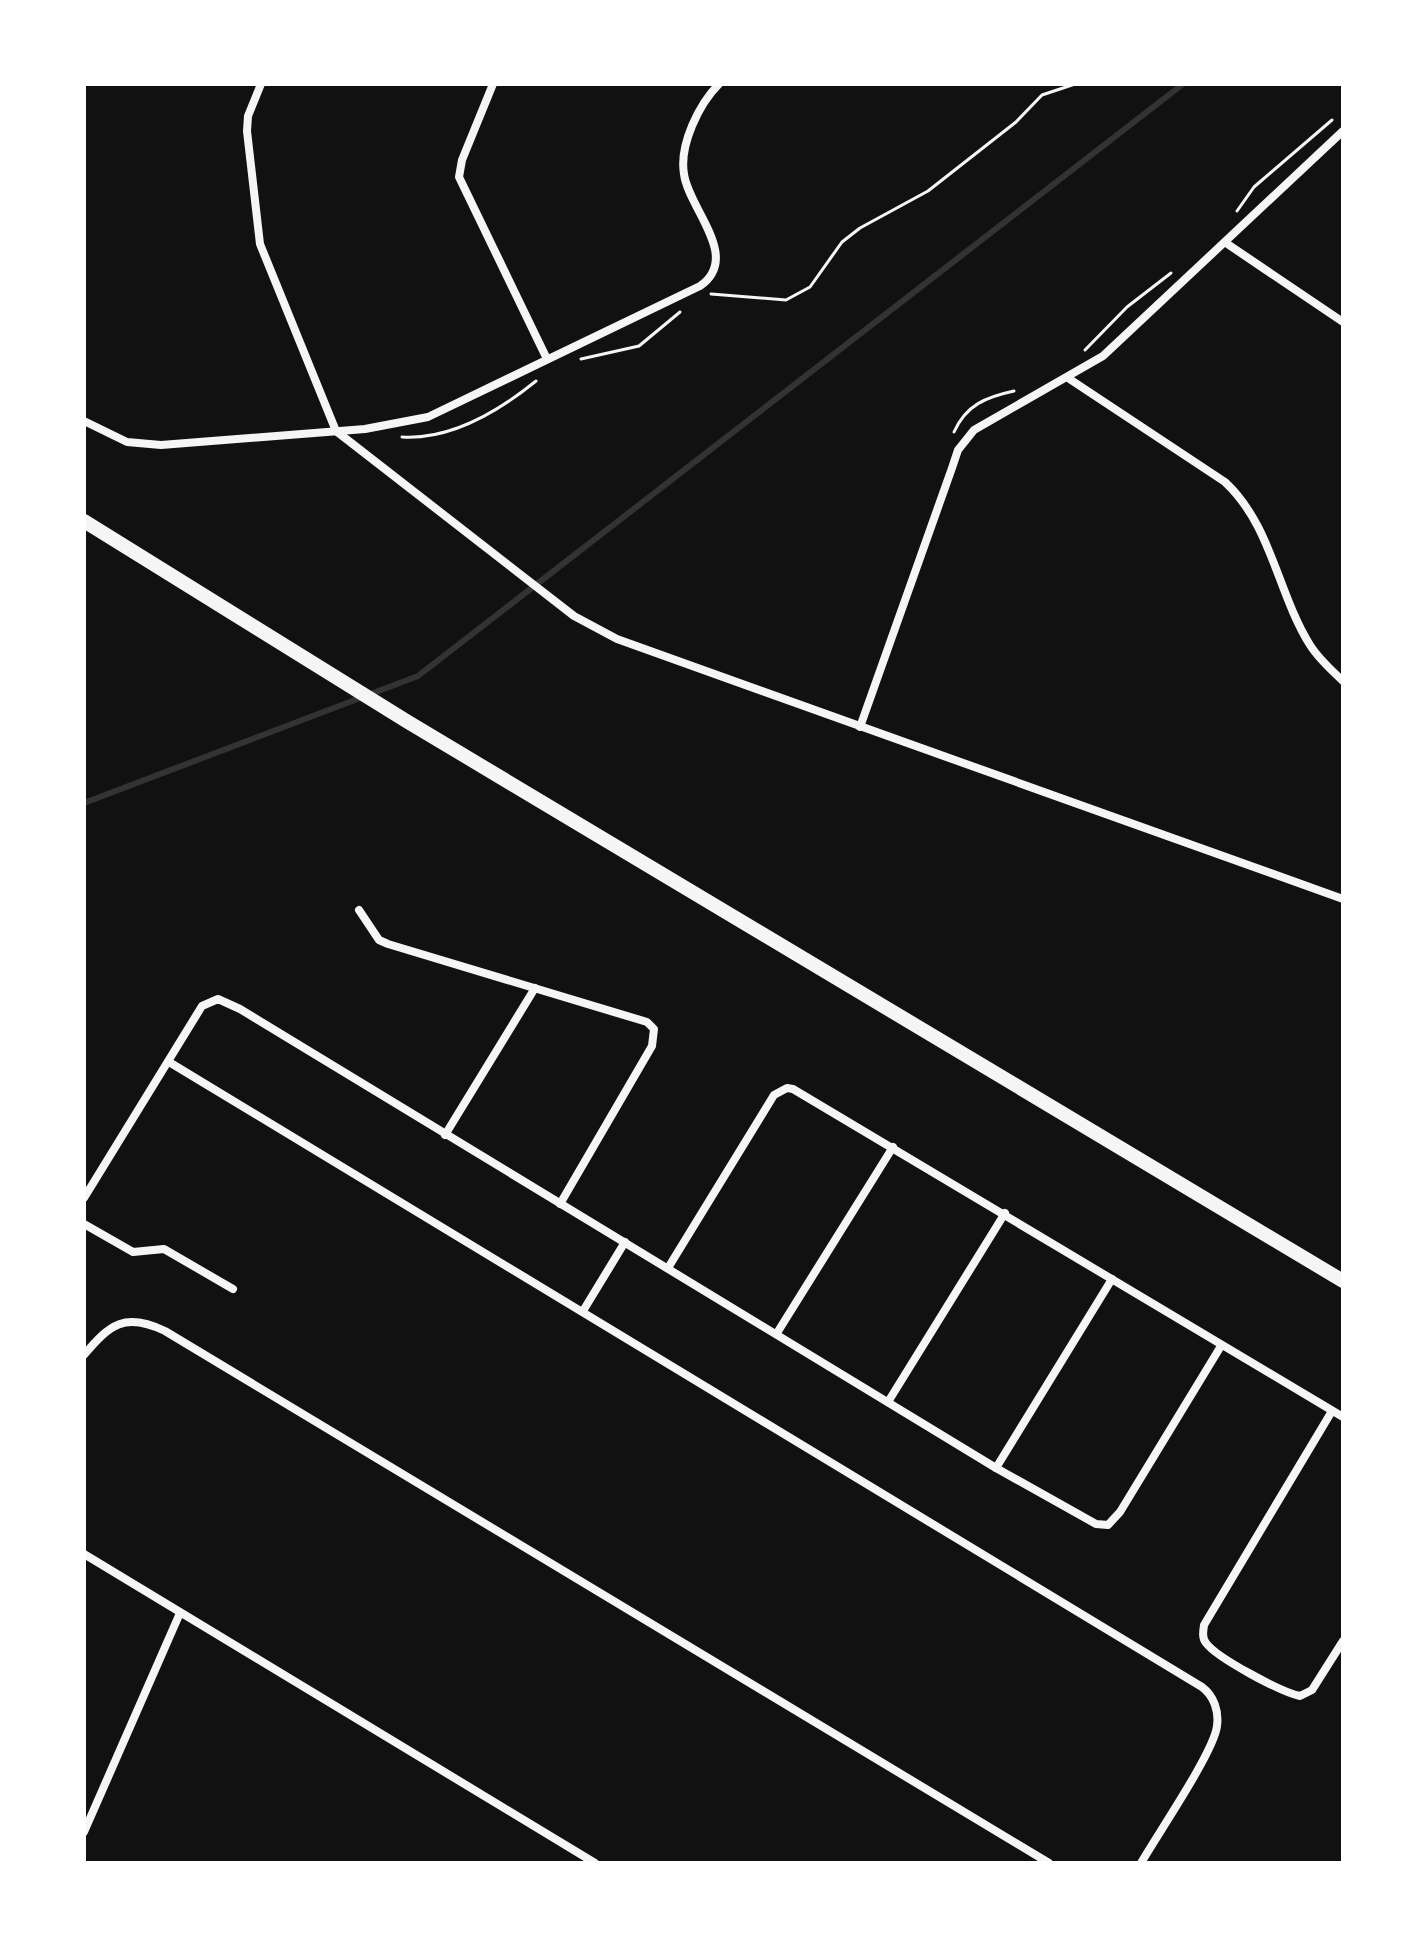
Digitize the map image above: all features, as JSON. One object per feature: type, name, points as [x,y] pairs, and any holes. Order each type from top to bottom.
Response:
[{"type":"main road","points":[[84,521],[408,722],[1343,1281]]},
{"type":"street","points":[[261,84],[248,116],[247,131],[260,244],[336,431],[590,626],[617,639],[1343,899]]},
{"type":"street","points":[[493,84],[462,160],[459,177],[547,359]]},
{"type":"street","points":[[84,421],[127,442],[161,445],[383,427],[428,417],[700,286],[710,277],[716,249],[689,192],[683,167],[700,111],[719,84]]},
{"type":"street","points":[[860,727],[958,450],[988,420],[1103,356],[1343,131]]},
{"type":"street","points":[[1226,243],[1343,322]]},
{"type":"street","points":[[1068,378],[1225,482],[1239,495],[1262,531],[1308,641],[1343,681]]},
{"type":"street","points":[[359,910],[372,932],[388,944],[647,1022],[655,1035],[652,1046],[560,1204]]},
{"type":"street","points":[[445,1135],[535,988]]},
{"type":"street","points":[[84,1198],[202,1006],[209,1001],[222,1000],[996,1468],[1096,1524],[1108,1525],[1120,1512],[1221,1346]]},
{"type":"street","points":[[169,1062],[1210,1693],[1216,1710],[1217,1727],[1210,1746],[1141,1863]]},
{"type":"street","points":[[668,1268],[778,1091],[787,1088],[800,1092],[1005,1213],[1343,1417]]},
{"type":"street","points":[[777,1333],[893,1147]]},
{"type":"street","points":[[888,1402],[1005,1213]]},
{"type":"street","points":[[84,1224],[136,1253],[155,1247],[164,1249],[233,1289]]},
{"type":"street","points":[[583,1311],[625,1242]]},
{"type":"street","points":[[996,1468],[1112,1279]]},
{"type":"street","points":[[84,1355],[114,1325],[141,1322],[184,1343],[1049,1863]]},
{"type":"street","points":[[1332,1411],[1210,1616],[1203,1635],[1208,1646],[1300,1696],[1312,1690],[1343,1641]]},
{"type":"street","points":[[84,1554],[592,1862]]},
{"type":"street","points":[[84,1832],[180,1613]]},
{"type":"path","points":[[700,299],[724,293],[786,300],[810,287],[842,242],[860,228],[928,191],[1016,122],[1042,95],[1075,84]]},
{"type":"path","points":[[1236,214],[1254,187],[1309,137],[1335,119]]},
{"type":"path","points":[[1079,356],[1127,307],[1177,270]]},
{"type":"path","points":[[569,361],[639,346],[688,305]]},
{"type":"path","points":[[392,436],[423,438],[451,432],[527,388],[545,374]]},
{"type":"path","points":[[949,444],[962,415],[987,397],[1023,389]]},
{"type":"waterway","points":[[84,803],[418,676],[1183,84]]}]
